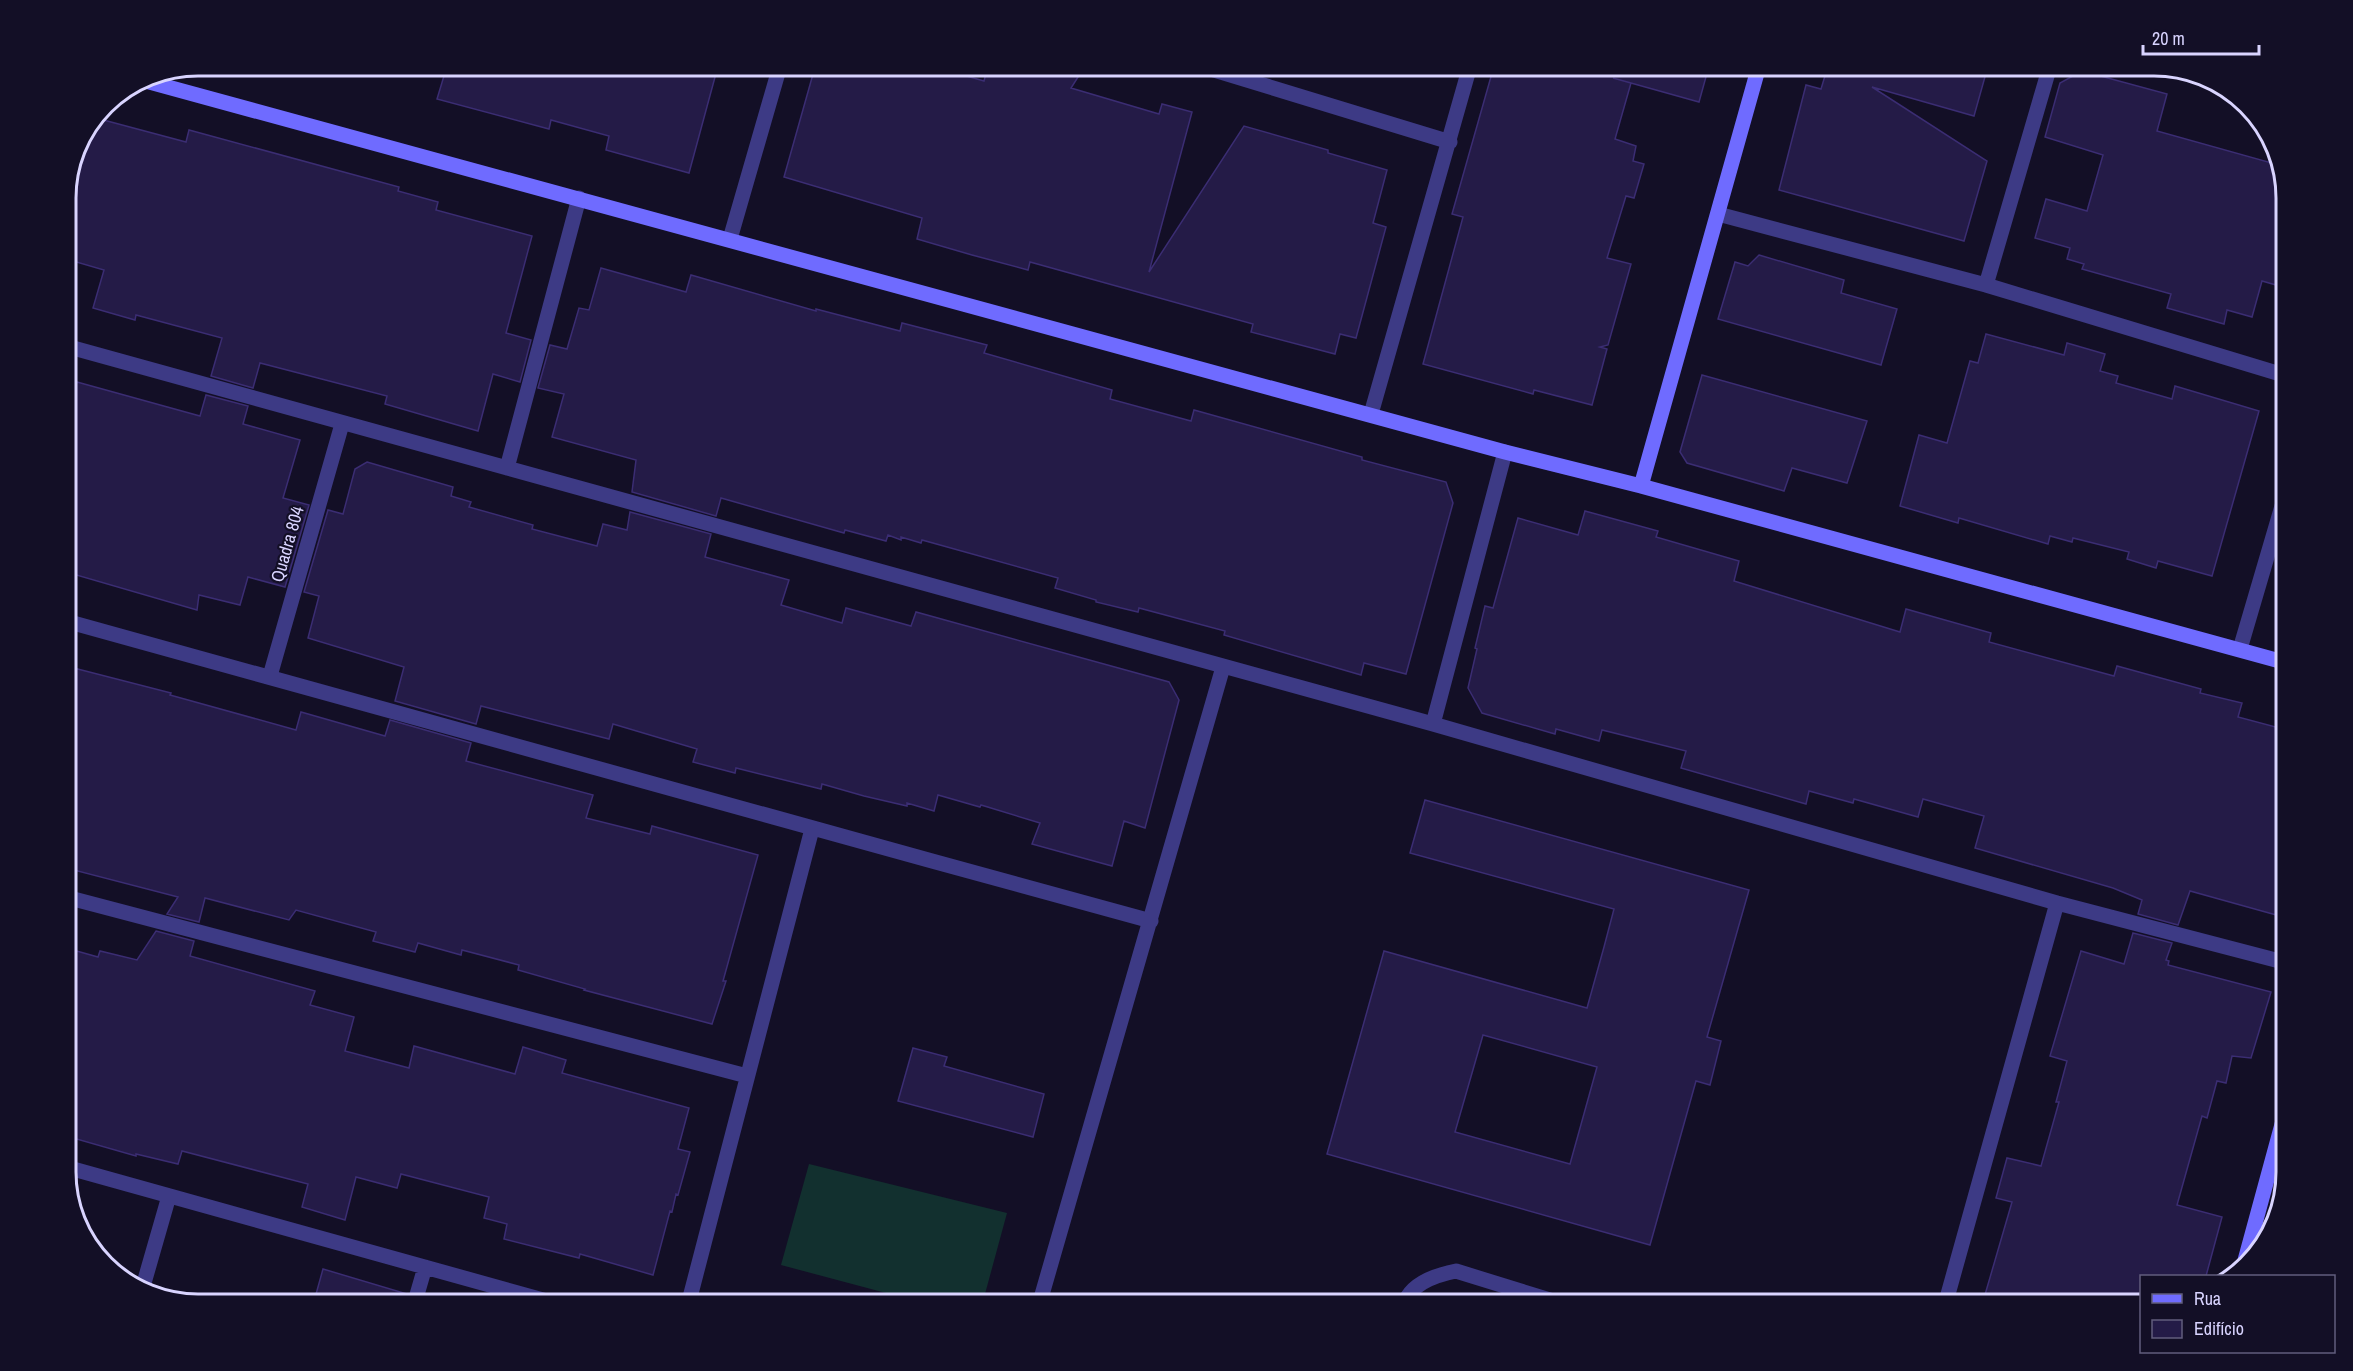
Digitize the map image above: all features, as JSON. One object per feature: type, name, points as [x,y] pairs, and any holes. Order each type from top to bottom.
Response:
[{"type":"street","points":[[1238,76],[1450,142]]},
{"type":"street","points":[[1371,414],[1467,76]]},
{"type":"street","points":[[1641,486],[1756,76]]},
{"type":"street","points":[[1986,285],[2047,76]]},
{"type":"street","points":[[730,239],[777,77]]},
{"type":"street","points":[[157,84],[2276,660]]},
{"type":"street","points":[[507,468],[579,198]]},
{"type":"street","points":[[1718,213],[1986,285],[2276,373]]},
{"type":"street","points":[[77,349],[1433,724],[2057,903],[2276,960]]},
{"type":"street","name":"Quadra 804","points":[[270,676],[342,424]]},
{"type":"street","points":[[1433,724],[1505,452]]},
{"type":"street","points":[[2240,649],[2276,526]]},
{"type":"street","points":[[77,624],[270,676],[812,830],[1151,921]]},
{"type":"street","points":[[1042,1294],[1224,668]]},
{"type":"street","points":[[691,1294],[812,830]]},
{"type":"street","points":[[77,900],[747,1076]]},
{"type":"street","points":[[1948,1294],[2057,903]]},
{"type":"street","points":[[2247,1251],[2276,1146]]},
{"type":"street","points":[[77,1170],[523,1294]]},
{"type":"street","points":[[144,1281],[169,1196]]},
{"type":"street","points":[[417,1294],[425,1266]]},
{"type":"street","points":[[1409,1294],[1422,1283],[1439,1274],[1456,1272],[1529,1294]]},
{"type":"green space","points":[[809,1164],[1007,1213],[985,1294],[890,1294],[781,1265]]},
{"type":"building","points":[[1491,76],[1706,76],[1699,102],[1631,83],[1615,139],[1636,146],[1633,161],[1644,164],[1634,198],[1626,196],[1607,258],[1631,264],[1608,345],[1600,347],[1607,349],[1592,405],[1534,390],[1533,394],[1423,364],[1463,217],[1452,214]]},
{"type":"building","points":[[1825,76],[1985,76],[1974,116],[1872,87],[1987,161],[1964,241],[1779,190],[1806,85],[1821,89]]},
{"type":"building","points":[[2073,76],[2101,76],[2167,94],[2157,131],[2271,163],[2276,190],[2276,285],[2262,281],[2252,317],[2227,310],[2224,324],[2167,308],[2171,294],[2082,269],[2084,264],[2067,259],[2070,248],[2035,238],[2046,199],[2087,211],[2103,155],[2045,137],[2060,83]]},
{"type":"building","points":[[444,77],[715,77],[689,173],[606,150],[609,136],[551,120],[549,129],[437,99]]},
{"type":"building","points":[[812,77],[969,77],[984,81],[985,77],[1078,77],[1071,88],[1159,114],[1162,104],[1192,112],[1149,272],[1244,126],[1387,170],[1373,223],[1386,227],[1356,338],[1340,334],[1335,354],[1251,332],[1253,324],[1030,262],[1028,270],[917,239],[922,218],[784,177]]},
{"type":"building","points":[[105,120],[186,142],[189,130],[399,187],[398,191],[438,202],[436,210],[532,236],[506,333],[531,340],[520,382],[493,374],[478,431],[385,404],[387,396],[260,363],[253,388],[211,376],[222,338],[136,315],[135,320],[93,308],[104,270],[77,262],[77,190],[81,167],[89,144]]},
{"type":"building","points":[[1759,255],[1844,280],[1841,293],[1897,309],[1881,365],[1718,319],[1735,262],[1748,266]]},
{"type":"building","points":[[601,268],[686,292],[691,275],[816,311],[816,309],[900,331],[902,323],[987,345],[984,353],[1112,390],[1110,399],[1191,421],[1194,410],[1362,457],[1362,460],[1446,482],[1453,503],[1406,674],[1364,663],[1361,675],[1224,635],[1225,631],[1139,608],[1138,612],[1096,602],[1096,600],[1055,588],[1058,578],[922,540],[921,543],[888,535],[886,541],[845,530],[844,533],[721,498],[716,516],[632,492],[636,460],[552,437],[564,394],[538,388],[550,345],[567,349],[579,308],[589,310]]},
{"type":"building","points":[[1986,334],[2064,355],[2067,343],[2105,354],[2100,371],[2118,376],[2116,383],[2172,399],[2175,386],[2259,411],[2212,576],[2158,561],[2156,568],[2127,559],[2129,552],[2073,538],[2072,542],[2050,536],[2048,544],[1959,518],[1958,523],[1900,506],[1919,435],[1947,443],[1970,361],[1978,363]]},
{"type":"building","points":[[1702,375],[1867,421],[1847,483],[1792,468],[1784,491],[1687,463],[1680,452]]},
{"type":"building","points":[[77,382],[200,416],[206,395],[248,406],[243,424],[300,440],[283,498],[309,505],[285,587],[248,577],[240,605],[199,595],[197,610],[77,575]]},
{"type":"building","points":[[367,462],[453,487],[451,496],[471,502],[469,507],[533,525],[532,529],[597,546],[603,524],[627,530],[630,512],[711,534],[705,557],[789,580],[781,605],[842,623],[846,608],[911,626],[916,612],[1169,682],[1179,700],[1145,828],[1124,821],[1112,866],[1032,844],[1040,823],[938,795],[934,811],[907,803],[907,806],[864,796],[822,784],[821,789],[736,768],[735,773],[693,762],[697,749],[613,724],[609,739],[481,706],[476,724],[395,701],[404,667],[308,638],[319,596],[304,592],[328,510],[343,514],[355,469]]},
{"type":"building","points":[[1585,511],[1658,531],[1656,537],[1739,561],[1734,581],[1900,632],[1906,609],[1991,633],[1989,642],[2114,676],[2117,666],[2201,689],[2200,693],[2242,703],[2238,717],[2276,727],[2276,915],[2190,891],[2178,925],[2138,914],[2142,900],[2113,888],[1975,848],[1984,816],[1923,799],[1918,817],[1854,799],[1853,803],[1809,791],[1806,804],[1681,768],[1686,751],[1602,730],[1599,741],[1556,729],[1555,734],[1482,713],[1468,688],[1477,649],[1475,648],[1485,606],[1493,608],[1518,518],[1578,535]]},
{"type":"building","points":[[77,669],[171,693],[170,695],[296,730],[301,712],[385,736],[390,720],[471,743],[466,761],[593,795],[586,818],[650,834],[652,826],[758,855],[723,981],[726,981],[712,1024],[584,990],[518,970],[519,965],[462,950],[461,955],[418,943],[415,952],[373,941],[376,932],[296,910],[289,920],[205,898],[199,922],[167,914],[178,897],[77,871]]},
{"type":"building","points":[[1425,800],[1749,890],[1707,1037],[1721,1041],[1710,1085],[1696,1081],[1650,1245],[1327,1154],[1384,951],[1587,1008],[1604,947],[1614,909],[1410,853]],"holes":[[[1483,1035],[1597,1067],[1570,1164],[1455,1132]]]},
{"type":"building","points":[[156,931],[194,941],[190,956],[315,991],[310,1005],[354,1017],[345,1051],[409,1068],[414,1046],[515,1074],[523,1047],[566,1060],[562,1073],[689,1108],[678,1149],[690,1152],[678,1195],[676,1194],[672,1212],[670,1211],[653,1275],[580,1254],[579,1258],[504,1239],[507,1224],[484,1218],[489,1197],[401,1174],[397,1188],[356,1177],[345,1220],[302,1207],[308,1184],[182,1151],[178,1164],[136,1154],[136,1156],[77,1139],[77,951],[98,957],[100,951],[137,960]]},
{"type":"building","points":[[2133,933],[2172,943],[2166,960],[2169,961],[2168,965],[2271,992],[2251,1058],[2232,1056],[2226,1083],[2217,1081],[2207,1118],[2202,1116],[2177,1205],[2222,1217],[2206,1275],[2140,1275],[2140,1294],[1985,1294],[2012,1202],[1996,1198],[2007,1158],[2041,1166],[2059,1102],[2056,1102],[2067,1061],[2050,1056],[2081,951],[2124,964]]},
{"type":"building","points":[[913,1048],[947,1057],[944,1066],[1044,1094],[1033,1137],[898,1101]]},
{"type":"building","points":[[323,1269],[407,1294],[316,1294]]}]
